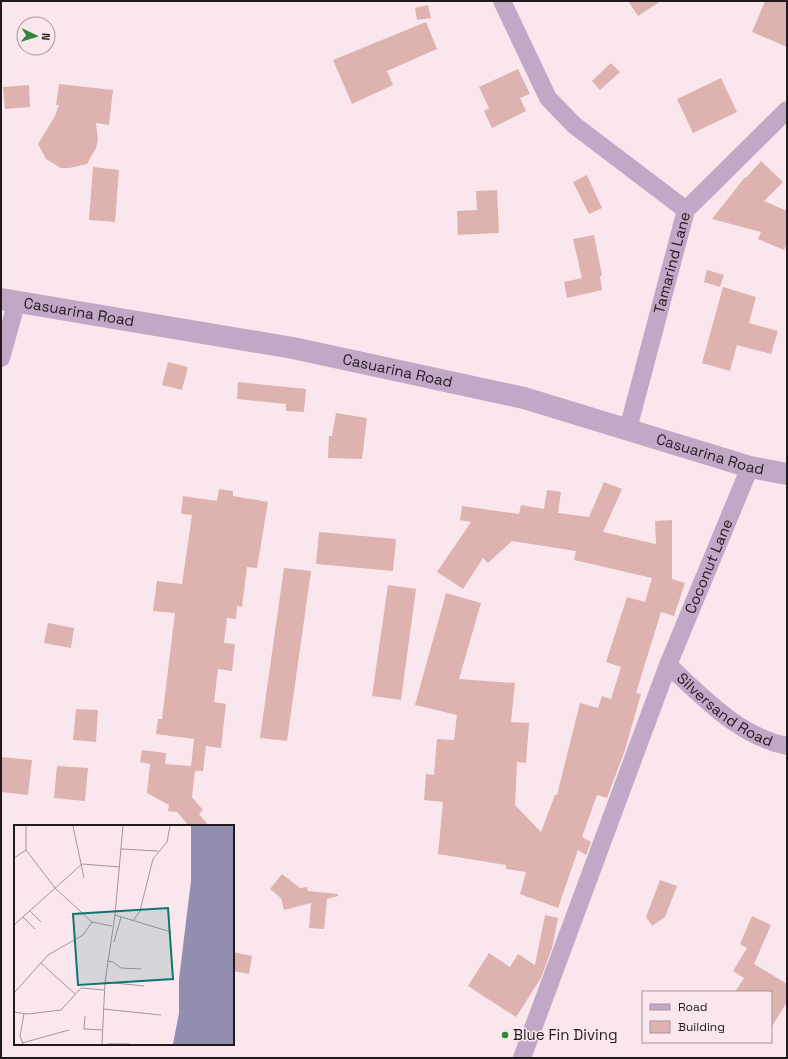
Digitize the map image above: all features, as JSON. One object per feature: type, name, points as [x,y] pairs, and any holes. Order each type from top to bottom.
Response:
[{"type":"street","points":[[502,1],[548,98],[574,125],[686,210]]},
{"type":"street","name":"Tamarind Lane","points":[[628,429],[686,210],[787,110]]},
{"type":"street","points":[[1,358],[9,300]]},
{"type":"street","name":"Casuarina Road","points":[[9,300],[293,348],[377,365],[524,398],[750,467],[787,474]]},
{"type":"street","name":"Coconut Lane","points":[[522,1058],[668,665],[750,467]]},
{"type":"street","name":"Silversand Road","points":[[668,665],[730,720],[773,743],[787,746]]},
{"type":"building","points":[[628,1],[661,1],[638,16]]},
{"type":"building","points":[[765,1],[787,1],[787,47],[752,32]]},
{"type":"building","points":[[428,5],[431,18],[417,20],[415,8]]},
{"type":"building","points":[[426,22],[437,49],[387,71],[393,85],[352,104],[333,60]]},
{"type":"building","points":[[611,63],[620,72],[600,90],[592,81]]},
{"type":"building","points":[[518,69],[530,94],[520,98],[526,111],[492,128],[484,111],[489,108],[479,87]]},
{"type":"building","points":[[721,78],[737,112],[693,133],[677,99]]},
{"type":"building","points":[[59,84],[113,90],[109,125],[96,123],[98,140],[96,148],[87,164],[69,168],[61,168],[46,159],[38,144],[55,116],[59,105],[56,105]]},
{"type":"building","points":[[29,85],[30,107],[5,109],[3,87]]},
{"type":"building","points":[[761,161],[783,182],[764,201],[787,211],[787,244],[784,250],[758,239],[761,232],[712,219],[745,177],[746,178]]},
{"type":"building","points":[[93,167],[119,170],[115,222],[89,220]]},
{"type":"building","points":[[587,175],[602,208],[589,214],[573,182]]},
{"type":"building","points":[[497,190],[499,233],[458,235],[457,211],[477,210],[476,191]]},
{"type":"building","points":[[594,235],[602,275],[600,276],[602,290],[567,298],[564,282],[582,278],[573,239]]},
{"type":"building","points":[[707,270],[724,275],[720,287],[704,282]]},
{"type":"building","points":[[723,287],[756,297],[749,323],[778,331],[771,354],[737,345],[730,371],[702,363]]},
{"type":"building","points":[[168,362],[188,367],[182,390],[162,385]]},
{"type":"building","points":[[238,382],[306,389],[304,412],[286,411],[286,404],[237,399]]},
{"type":"building","points":[[336,413],[367,418],[362,459],[328,458],[329,436],[332,436]]},
{"type":"building","points":[[604,482],[622,489],[603,532],[656,544],[655,521],[672,520],[672,579],[685,583],[674,616],[661,612],[636,693],[641,694],[625,750],[607,798],[597,795],[582,837],[591,842],[586,855],[578,850],[558,908],[520,894],[526,872],[506,869],[506,865],[438,854],[443,802],[424,800],[426,774],[434,775],[437,739],[454,740],[457,715],[415,705],[446,593],[481,603],[459,679],[515,683],[511,722],[529,723],[526,763],[517,762],[515,805],[541,832],[555,795],[557,795],[580,703],[598,708],[602,696],[611,699],[621,667],[606,662],[627,597],[645,602],[652,578],[574,560],[576,551],[512,541],[488,563],[483,558],[463,589],[437,572],[471,522],[460,520],[462,506],[519,514],[521,505],[544,509],[547,490],[561,492],[558,513],[589,517]]},
{"type":"building","points":[[219,489],[233,491],[233,496],[268,502],[257,568],[247,567],[242,607],[237,606],[236,619],[227,618],[224,643],[235,644],[232,671],[218,669],[214,702],[226,704],[221,748],[206,746],[203,771],[195,771],[192,797],[203,810],[199,814],[208,825],[188,825],[177,812],[168,811],[169,805],[147,793],[150,764],[140,762],[142,750],[166,753],[165,764],[191,766],[194,739],[156,734],[158,719],[162,719],[175,613],[153,611],[157,581],[182,584],[192,515],[181,514],[183,496],[217,501]]},
{"type":"building","points":[[319,532],[396,539],[393,571],[316,564]]},
{"type":"building","points":[[284,568],[311,571],[287,741],[260,738]]},
{"type":"building","points":[[388,585],[416,589],[401,700],[372,696]]},
{"type":"building","points":[[48,623],[74,628],[71,648],[44,643]]},
{"type":"building","points":[[76,709],[98,710],[96,742],[73,740]]},
{"type":"building","points":[[1,757],[32,760],[28,795],[1,792]]},
{"type":"building","points":[[57,766],[88,768],[85,801],[54,798]]},
{"type":"building","points":[[282,874],[300,888],[307,887],[308,891],[338,894],[338,896],[327,899],[324,929],[309,928],[311,903],[284,910],[281,898],[270,889]]},
{"type":"building","points":[[660,880],[677,886],[665,917],[652,926],[646,917]]},
{"type":"building","points":[[545,915],[558,918],[552,948],[541,978],[516,1017],[468,986],[489,953],[510,967],[518,954],[535,965]]},
{"type":"building","points":[[752,916],[771,925],[754,964],[787,984],[787,1002],[772,1026],[772,991],[736,991],[744,978],[733,971],[747,948],[740,944]]},
{"type":"building","points":[[234,952],[252,956],[249,974],[234,971]]},
{"type":"place","name":"Blue Fin Diving","points":[[505,1035]]}]
